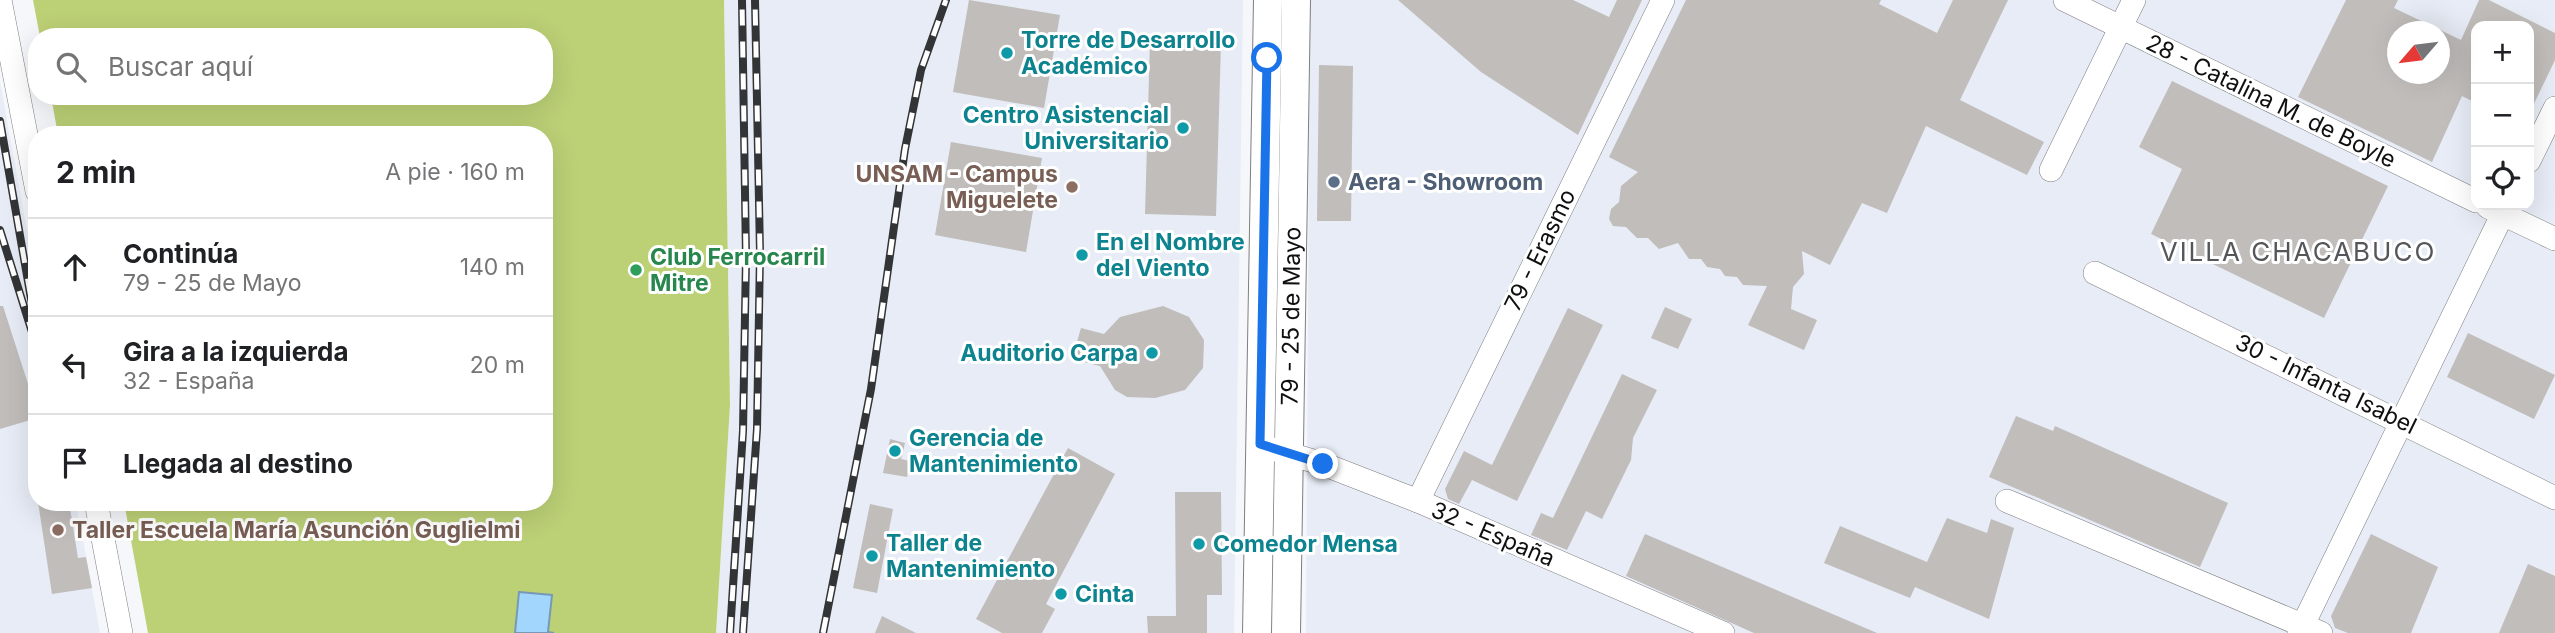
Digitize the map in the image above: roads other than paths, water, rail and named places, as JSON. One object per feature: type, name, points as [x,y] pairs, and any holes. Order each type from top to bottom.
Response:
[{"type":"main road","name":"79 - 25 de Mayo","points":[[1256,633],[1268,0]]},
{"type":"main road","name":"79 - 25 de Mayo","points":[[1286,633],[1296,0]]},
{"type":"street","points":[[0,0],[28,145]]},
{"type":"street","name":"79 - Erasmo","points":[[1418,501],[1663,0]]},
{"type":"street","name":"28 - Catalina M. de Boyle","points":[[2065,0],[2471,199]]},
{"type":"street","points":[[2051,170],[2134,0]]},
{"type":"street","points":[[2534,151],[2555,108]]},
{"type":"street","points":[[2007,501],[2307,630],[2497,210]]},
{"type":"street","points":[[2502,210],[2555,239]]},
{"type":"street","name":"30 - Infanta Isabel","points":[[2095,273],[2555,498]]},
{"type":"street","name":"32 - España","points":[[1260,444],[1323,464],[1418,501],[1723,633]]},
{"type":"street","points":[[98,511],[121,633]]},
{"type":"water","points":[[519,592],[552,595],[548,632],[554,633],[515,633]]},
{"type":"railway","points":[[730,633],[743,431],[746,257],[742,0]]},
{"type":"railway","points":[[743,633],[757,429],[760,253],[755,0]]},
{"type":"railway","points":[[823,633],[871,389],[905,149],[921,70],[946,0]]},
{"type":"railway","points":[[0,121],[28,281]]},
{"type":"railway","points":[[0,230],[28,319]]},
{"type":"place","name":"Torre de Desarrollo Académico","points":[[1007,53]]},
{"type":"place","name":"Centro Asistencial Universitario","points":[[1183,128]]},
{"type":"place","name":"Aera - Showroom","points":[[1334,182]]},
{"type":"place","name":"UNSAM - Campus Miguelete","points":[[1072,187]]},
{"type":"place","name":"En el Nombre del Viento","points":[[1082,255]]},
{"type":"place","name":"Club Ferrocarril Mitre","points":[[636,270]]},
{"type":"place","name":"Auditorio Carpa","points":[[1152,353]]},
{"type":"place","name":"Gerencia de Mantenimiento","points":[[895,451]]},
{"type":"place","name":"Taller Escuela María Asunción Guglielmi","points":[[58,530]]},
{"type":"place","name":"Comedor Mensa","points":[[1199,544]]},
{"type":"place","name":"Taller de Mantenimiento","points":[[872,556]]},
{"type":"place","name":"Cinta","points":[[1061,594]]},
{"type":"district","name":"VILLA CHACABUCO","points":[[2298,251]]}]
